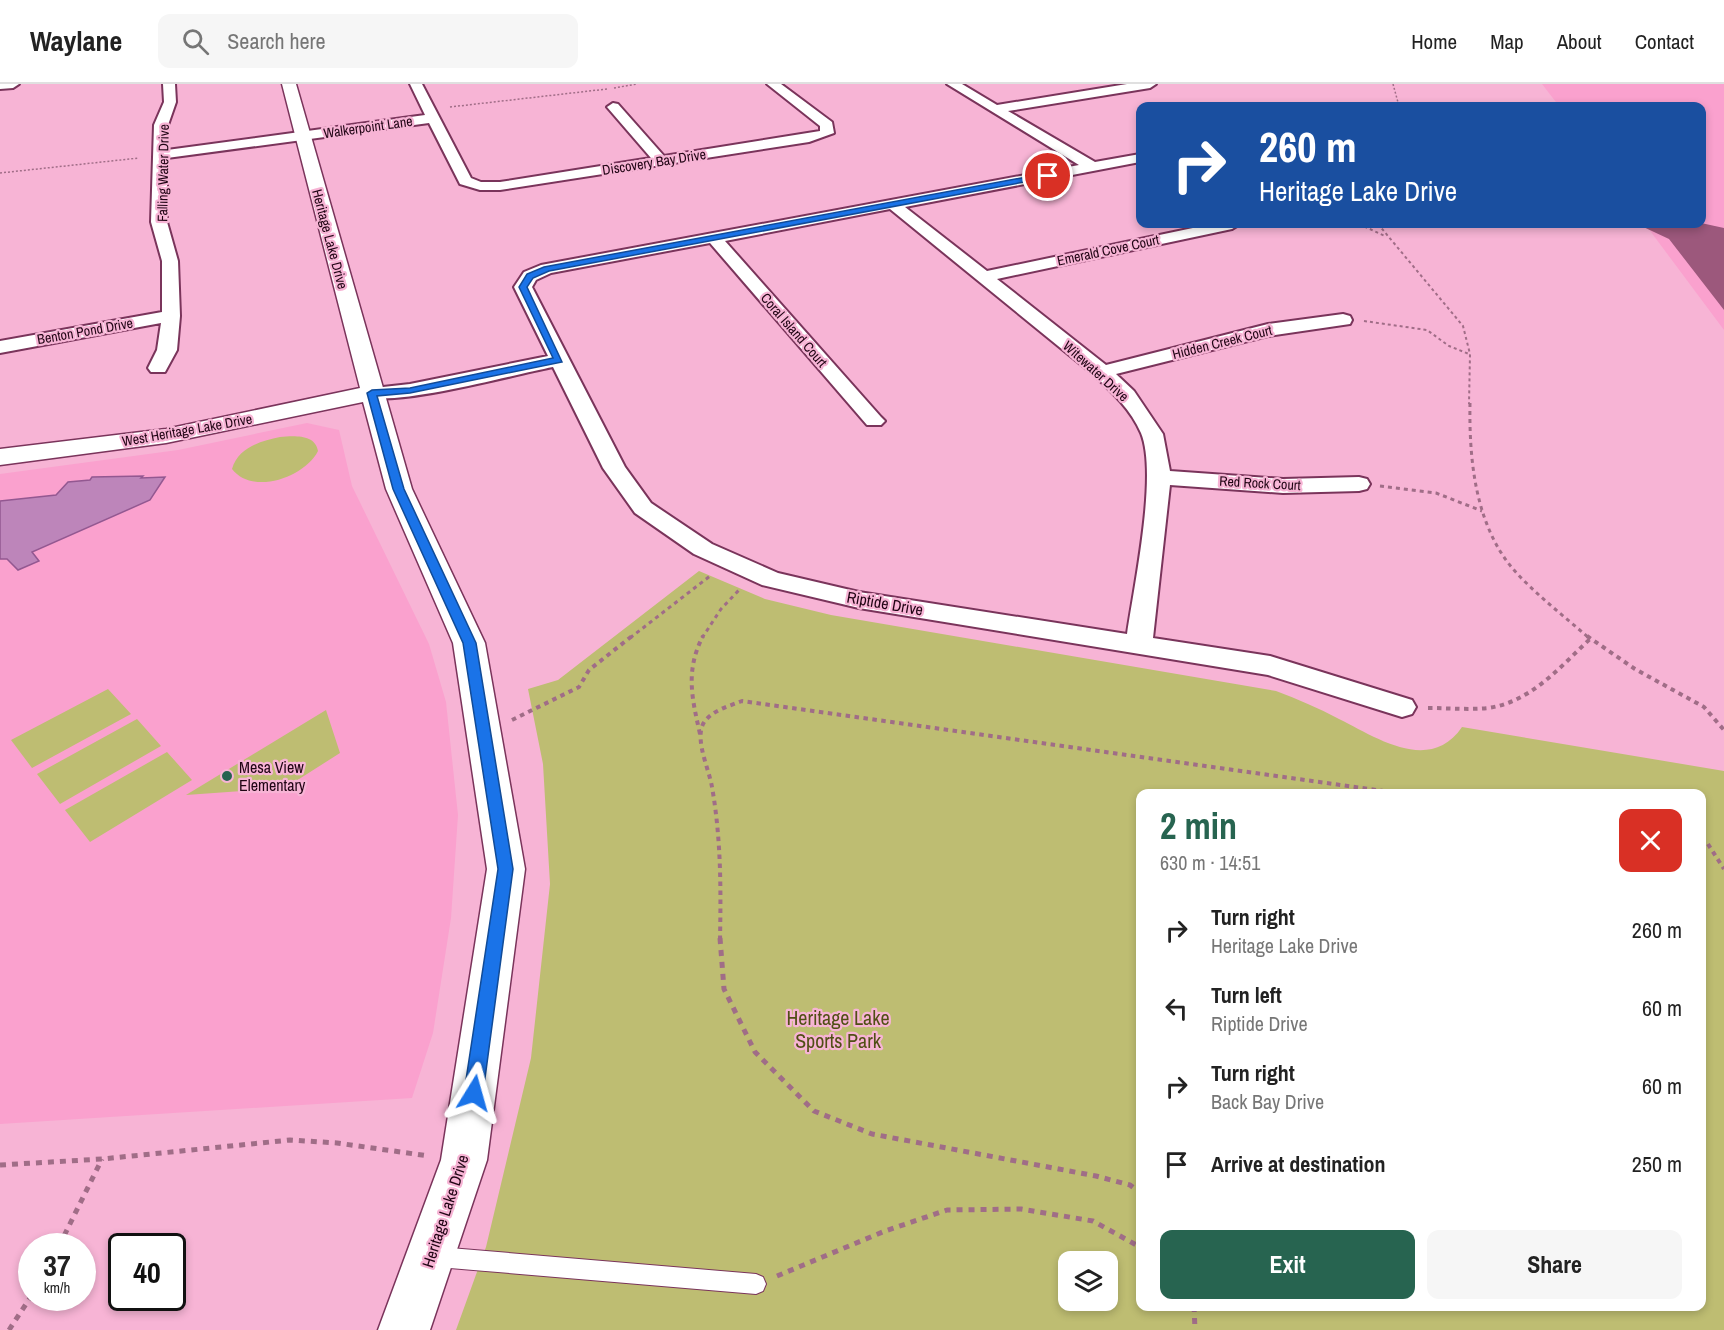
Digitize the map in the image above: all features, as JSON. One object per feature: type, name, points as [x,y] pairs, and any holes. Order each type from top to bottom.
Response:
[{"type":"street","points":[[0,86],[13,84]]},
{"type":"street","name":"Falling Water Drive","points":[[158,368],[167,350],[171,316],[170,261],[159,222],[161,125],[170,102],[169,84]]},
{"type":"street","name":"Heritage Lake Drive","points":[[289,84],[399,489],[470,643],[506,869],[464,1160],[404,1330]]},
{"type":"street","name":"Walkerpoint Lane","points":[[416,84],[465,182],[480,186]]},
{"type":"street","name":"Discovery Bay Drive","points":[[480,186],[500,186],[809,138],[826,133],[827,125],[773,84]]},
{"type":"street","points":[[953,84],[1093,167]]},
{"type":"street","points":[[994,109],[1150,84]]},
{"type":"street","points":[[613,107],[660,160]]},
{"type":"street","name":"Walkerpoint Lane","points":[[162,152],[431,114]]},
{"type":"street","points":[[714,238],[1136,159]]},
{"type":"street","name":"Witewater Drive","points":[[894,205],[1102,372],[1127,395],[1152,434],[1160,477],[1139,645]]},
{"type":"street","name":"Emerald Cove Court","points":[[984,277],[1213,228]]},
{"type":"street","name":"Riptide Drive","points":[[714,238],[547,269],[530,276],[523,287],[614,468],[643,508],[703,549],[771,579],[859,600],[1270,666],[1402,707]]},
{"type":"street","name":"Coral Island Court","points":[[714,238],[874,421]]},
{"type":"street","name":"Benton Pond Drive","points":[[0,347],[171,316]]},
{"type":"street","name":"Hidden Creek Court","points":[[1102,372],[1268,330],[1343,320]]},
{"type":"street","points":[[372,393],[410,390],[556,354]]},
{"type":"street","name":"West Heritage Lake Drive","points":[[0,457],[166,436],[372,393]]},
{"type":"street","name":"Red Rock Court","points":[[1160,477],[1283,486],[1359,484]]},
{"type":"lane","points":[[430,1256],[756,1284]]},
{"type":"path","points":[[612,84],[618,87]]},
{"type":"path","points":[[431,114],[637,84]]},
{"type":"path","points":[[1393,84],[1398,102]]},
{"type":"path","points":[[0,173],[162,152]]},
{"type":"path","points":[[1366,228],[1386,236]]},
{"type":"path","points":[[1381,228],[1439,294],[1462,326],[1470,354],[1469,452],[1483,512],[1492,536],[1513,569],[1590,639],[1635,669],[1704,707],[1724,730]]},
{"type":"path","points":[[1343,320],[1415,326],[1427,330],[1458,351],[1470,354]]},
{"type":"path","points":[[1359,484],[1436,493],[1483,512]]},
{"type":"path","points":[[484,733],[579,687],[589,670],[729,561]]},
{"type":"path","points":[[757,573],[723,605],[707,627],[694,654],[690,684],[712,788],[722,862],[720,958],[724,989],[755,1052],[814,1111],[872,1134],[1096,1176],[1130,1185],[1136,1190]]},
{"type":"path","points":[[1402,707],[1475,709],[1499,706],[1550,676],[1590,639]]},
{"type":"path","points":[[700,734],[704,722],[713,713],[742,701],[756,701],[1371,789]]},
{"type":"path","points":[[1706,841],[1724,869]]},
{"type":"path","points":[[0,1165],[102,1159],[290,1140],[337,1143],[464,1160]]},
{"type":"path","points":[[65,1233],[102,1159]]},
{"type":"path","points":[[756,1284],[885,1231],[947,1210],[1021,1209],[1093,1221],[1136,1245]]},
{"type":"path","points":[[9,1330],[21,1311]]},
{"type":"path","points":[[1194,1311],[1195,1330]]},
{"type":"shaded area","points":[[1542,84],[1724,84],[1724,330],[1648,228],[1706,228],[1706,102],[1556,102]]},
{"type":"shaded area","points":[[1706,224],[1724,228],[1724,310],[1669,239],[1646,228],[1706,228]]},
{"type":"shaded area","name":"Mesa View Elementary","points":[[307,423],[339,430],[352,486],[429,644],[446,702],[458,815],[451,918],[433,1033],[412,1098],[0,1124],[0,474],[178,450]]},
{"type":"green space","points":[[280,437],[303,437],[313,442],[318,451],[302,469],[278,480],[252,481],[241,477],[232,469],[239,456],[251,447]]},
{"type":"green space","name":"Heritage Lake Sports Park","points":[[699,571],[765,599],[831,615],[1276,691],[1403,748],[1419,750],[1435,748],[1449,741],[1462,727],[1724,771],[1724,1330],[456,1330],[486,1247],[531,1058],[550,884],[543,764],[528,689],[558,680]]},
{"type":"green space","points":[[108,689],[131,714],[32,768],[11,740]]},
{"type":"green space","points":[[326,710],[340,753],[285,788],[186,795]]},
{"type":"green space","points":[[137,719],[161,746],[60,804],[37,774]]},
{"type":"green space","points":[[167,752],[192,780],[90,842],[65,810]]},
{"type":"building","points":[[143,476],[141,478],[165,477],[150,500],[32,552],[39,561],[18,570],[7,559],[0,559],[0,501],[56,495],[68,482],[90,480],[92,477]]},
{"type":"place","name":"Mesa View Elementary","points":[[227,776]]},
{"type":"route","points":[[474,1093],[506,869],[470,643],[399,489],[372,393],[410,390],[559,360],[523,287],[530,276],[547,269],[1048,176]]}]
